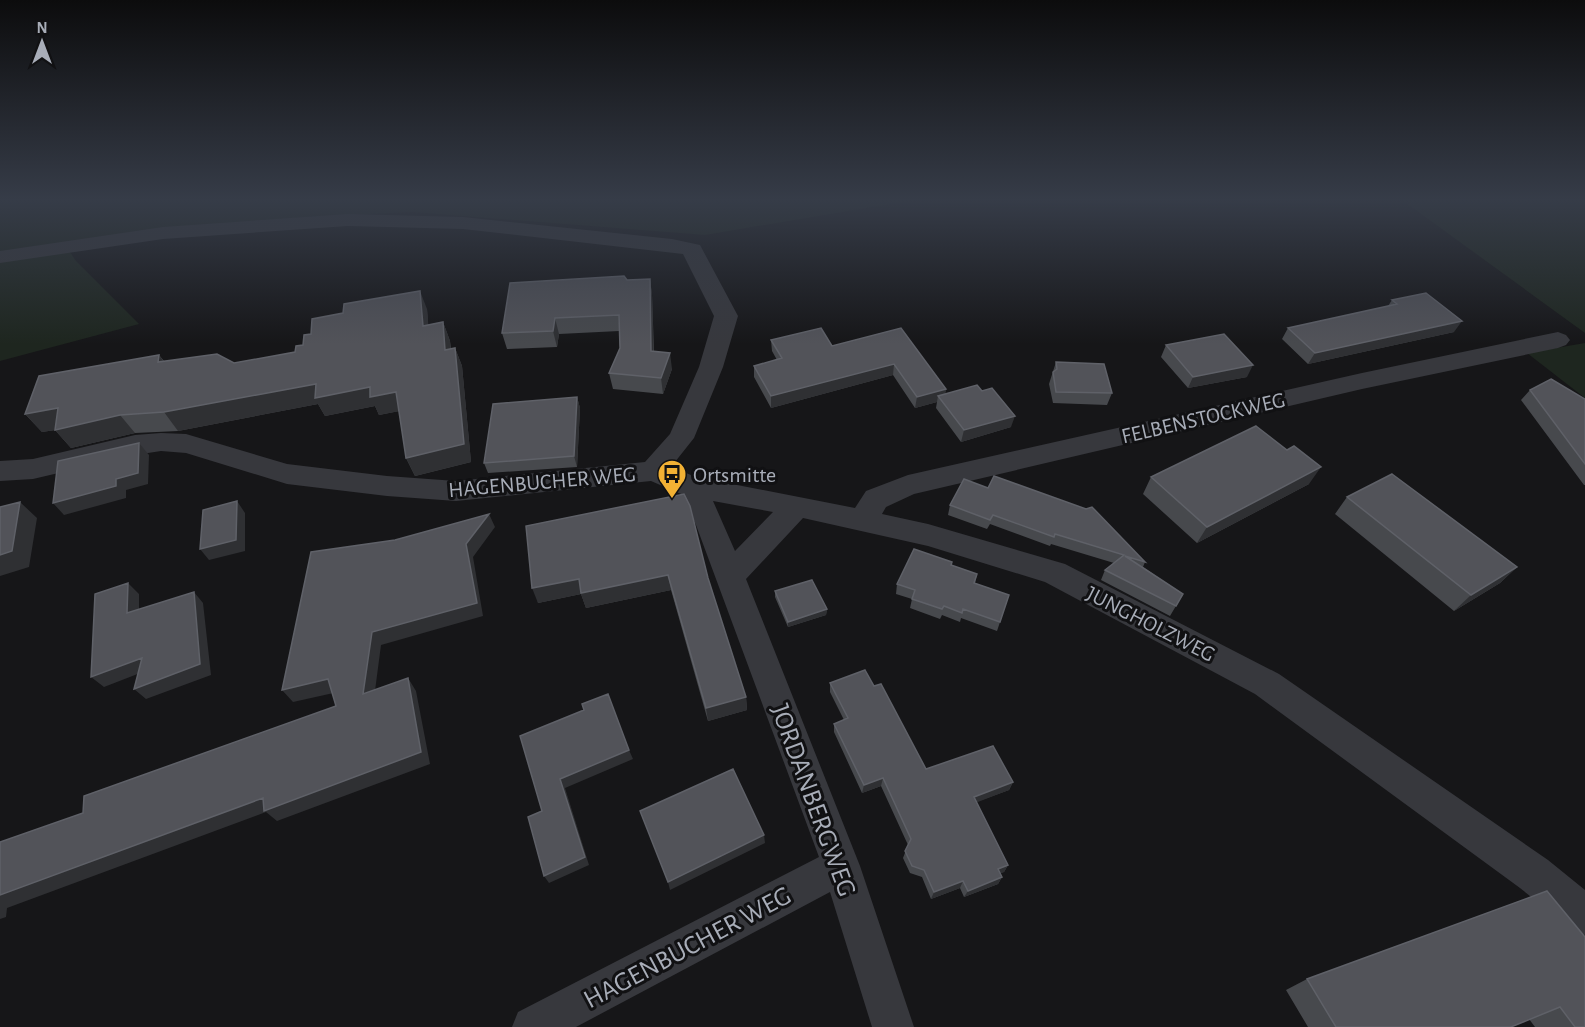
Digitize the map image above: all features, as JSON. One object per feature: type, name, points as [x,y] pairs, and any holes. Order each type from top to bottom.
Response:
[{"type":"street","name":"HAGENBUCHER WEG","points":[[0,257],[59,248]]},
{"type":"street","name":"HAGENBUCHER WEG","points":[[0,471],[33,469],[135,445],[161,442],[186,444],[287,474],[387,486],[456,491],[654,471],[681,438],[711,367],[726,316],[692,250],[684,248]]},
{"type":"street","name":"FELBENSTOCKWEG","points":[[863,520],[876,499],[908,485],[1362,381],[1558,340]]},
{"type":"street","name":"JUNGHOLZWEG","points":[[654,471],[692,487],[797,506],[928,535],[1054,573],[1267,684],[1534,874],[1585,915]]},
{"type":"street","name":"JORDANBERGWEG","points":[[692,487],[710,525],[841,866],[893,1027]]},
{"type":"street","points":[[730,576],[797,506]]},
{"type":"street","name":"HAGENBUCHER WEG","points":[[533,1027],[841,866]]},
{"type":"shaded area","points":[[0,248],[67,248],[76,261],[139,324],[0,361]]},
{"type":"shaded area","points":[[1468,248],[1585,248],[1585,333]]},
{"type":"shaded area","points":[[1585,343],[1585,398],[1527,353]]},
{"type":"building","points":[[624,276],[627,280],[650,279],[651,351],[670,353],[661,378],[609,373],[620,348],[619,315],[555,318],[553,331],[502,333],[510,283]]},
{"type":"building","points":[[420,291],[423,326],[443,322],[445,350],[455,348],[464,444],[406,458],[396,392],[370,397],[370,387],[315,398],[316,384],[164,412],[120,415],[55,430],[58,408],[25,414],[39,376],[159,355],[158,362],[217,354],[234,363],[295,352],[296,346],[303,345],[304,335],[311,334],[312,319],[343,313],[344,304]]},
{"type":"building","points":[[1426,293],[1462,321],[1315,353],[1288,328],[1397,304],[1392,300]]},
{"type":"building","points":[[821,328],[832,346],[901,328],[946,389],[917,397],[894,364],[771,396],[754,366],[782,358],[771,340]]},
{"type":"building","points":[[1224,334],[1253,365],[1193,377],[1166,345]]},
{"type":"building","points":[[1056,362],[1104,364],[1112,393],[1056,392],[1053,372],[1057,369]]},
{"type":"building","points":[[1551,379],[1585,399],[1585,464],[1530,390]]},
{"type":"building","points":[[977,385],[982,391],[992,388],[1015,416],[964,430],[938,396]]},
{"type":"building","points":[[577,397],[574,456],[484,463],[493,404]]},
{"type":"building","points":[[1256,426],[1287,450],[1294,446],[1321,467],[1207,527],[1151,477]]},
{"type":"building","points":[[139,443],[138,473],[116,479],[116,486],[53,503],[58,461]]},
{"type":"building","points":[[1392,474],[1517,567],[1471,595],[1347,497]]},
{"type":"building","points":[[994,476],[1086,509],[1092,507],[1145,562],[1125,556],[1183,594],[1176,606],[1105,570],[1124,555],[1055,534],[1054,537],[993,515],[990,520],[950,505],[964,479],[988,488]]},
{"type":"building","points":[[684,494],[690,506],[708,578],[746,697],[706,708],[668,575],[581,593],[579,579],[532,588],[526,526]]},
{"type":"building","points":[[237,501],[236,540],[200,549],[203,510]]},
{"type":"building","points":[[20,502],[12,551],[0,555],[0,507]]},
{"type":"building","points":[[489,514],[466,544],[477,603],[372,632],[363,694],[408,678],[421,752],[264,811],[263,798],[0,895],[0,842],[83,813],[84,796],[336,706],[328,679],[282,690],[311,552],[395,540]]},
{"type":"building","points":[[914,549],[952,562],[951,565],[977,574],[974,583],[1009,595],[1000,622],[963,609],[962,613],[944,606],[942,609],[912,599],[915,590],[897,584]]},
{"type":"building","points":[[812,580],[827,609],[788,622],[775,591]]},
{"type":"building","points":[[128,583],[127,613],[194,592],[200,664],[134,689],[142,658],[91,677],[95,594]]},
{"type":"building","points":[[865,670],[874,686],[881,684],[926,769],[993,746],[1013,782],[974,797],[1008,865],[998,869],[1002,877],[968,891],[963,881],[934,892],[924,870],[912,866],[905,851],[911,839],[883,778],[864,785],[834,724],[848,718],[830,683]]},
{"type":"building","points":[[608,694],[629,750],[560,779],[585,857],[544,876],[528,817],[542,811],[520,736],[584,710],[582,704]]},
{"type":"building","points":[[733,769],[764,835],[668,882],[640,811]]},
{"type":"building","points":[[1547,891],[1585,937],[1585,1027],[1575,1027],[1560,1007],[1511,1027],[1336,1027],[1307,979]]},
{"type":"place","name":"Ortsmitte","points":[[672,500]]}]
